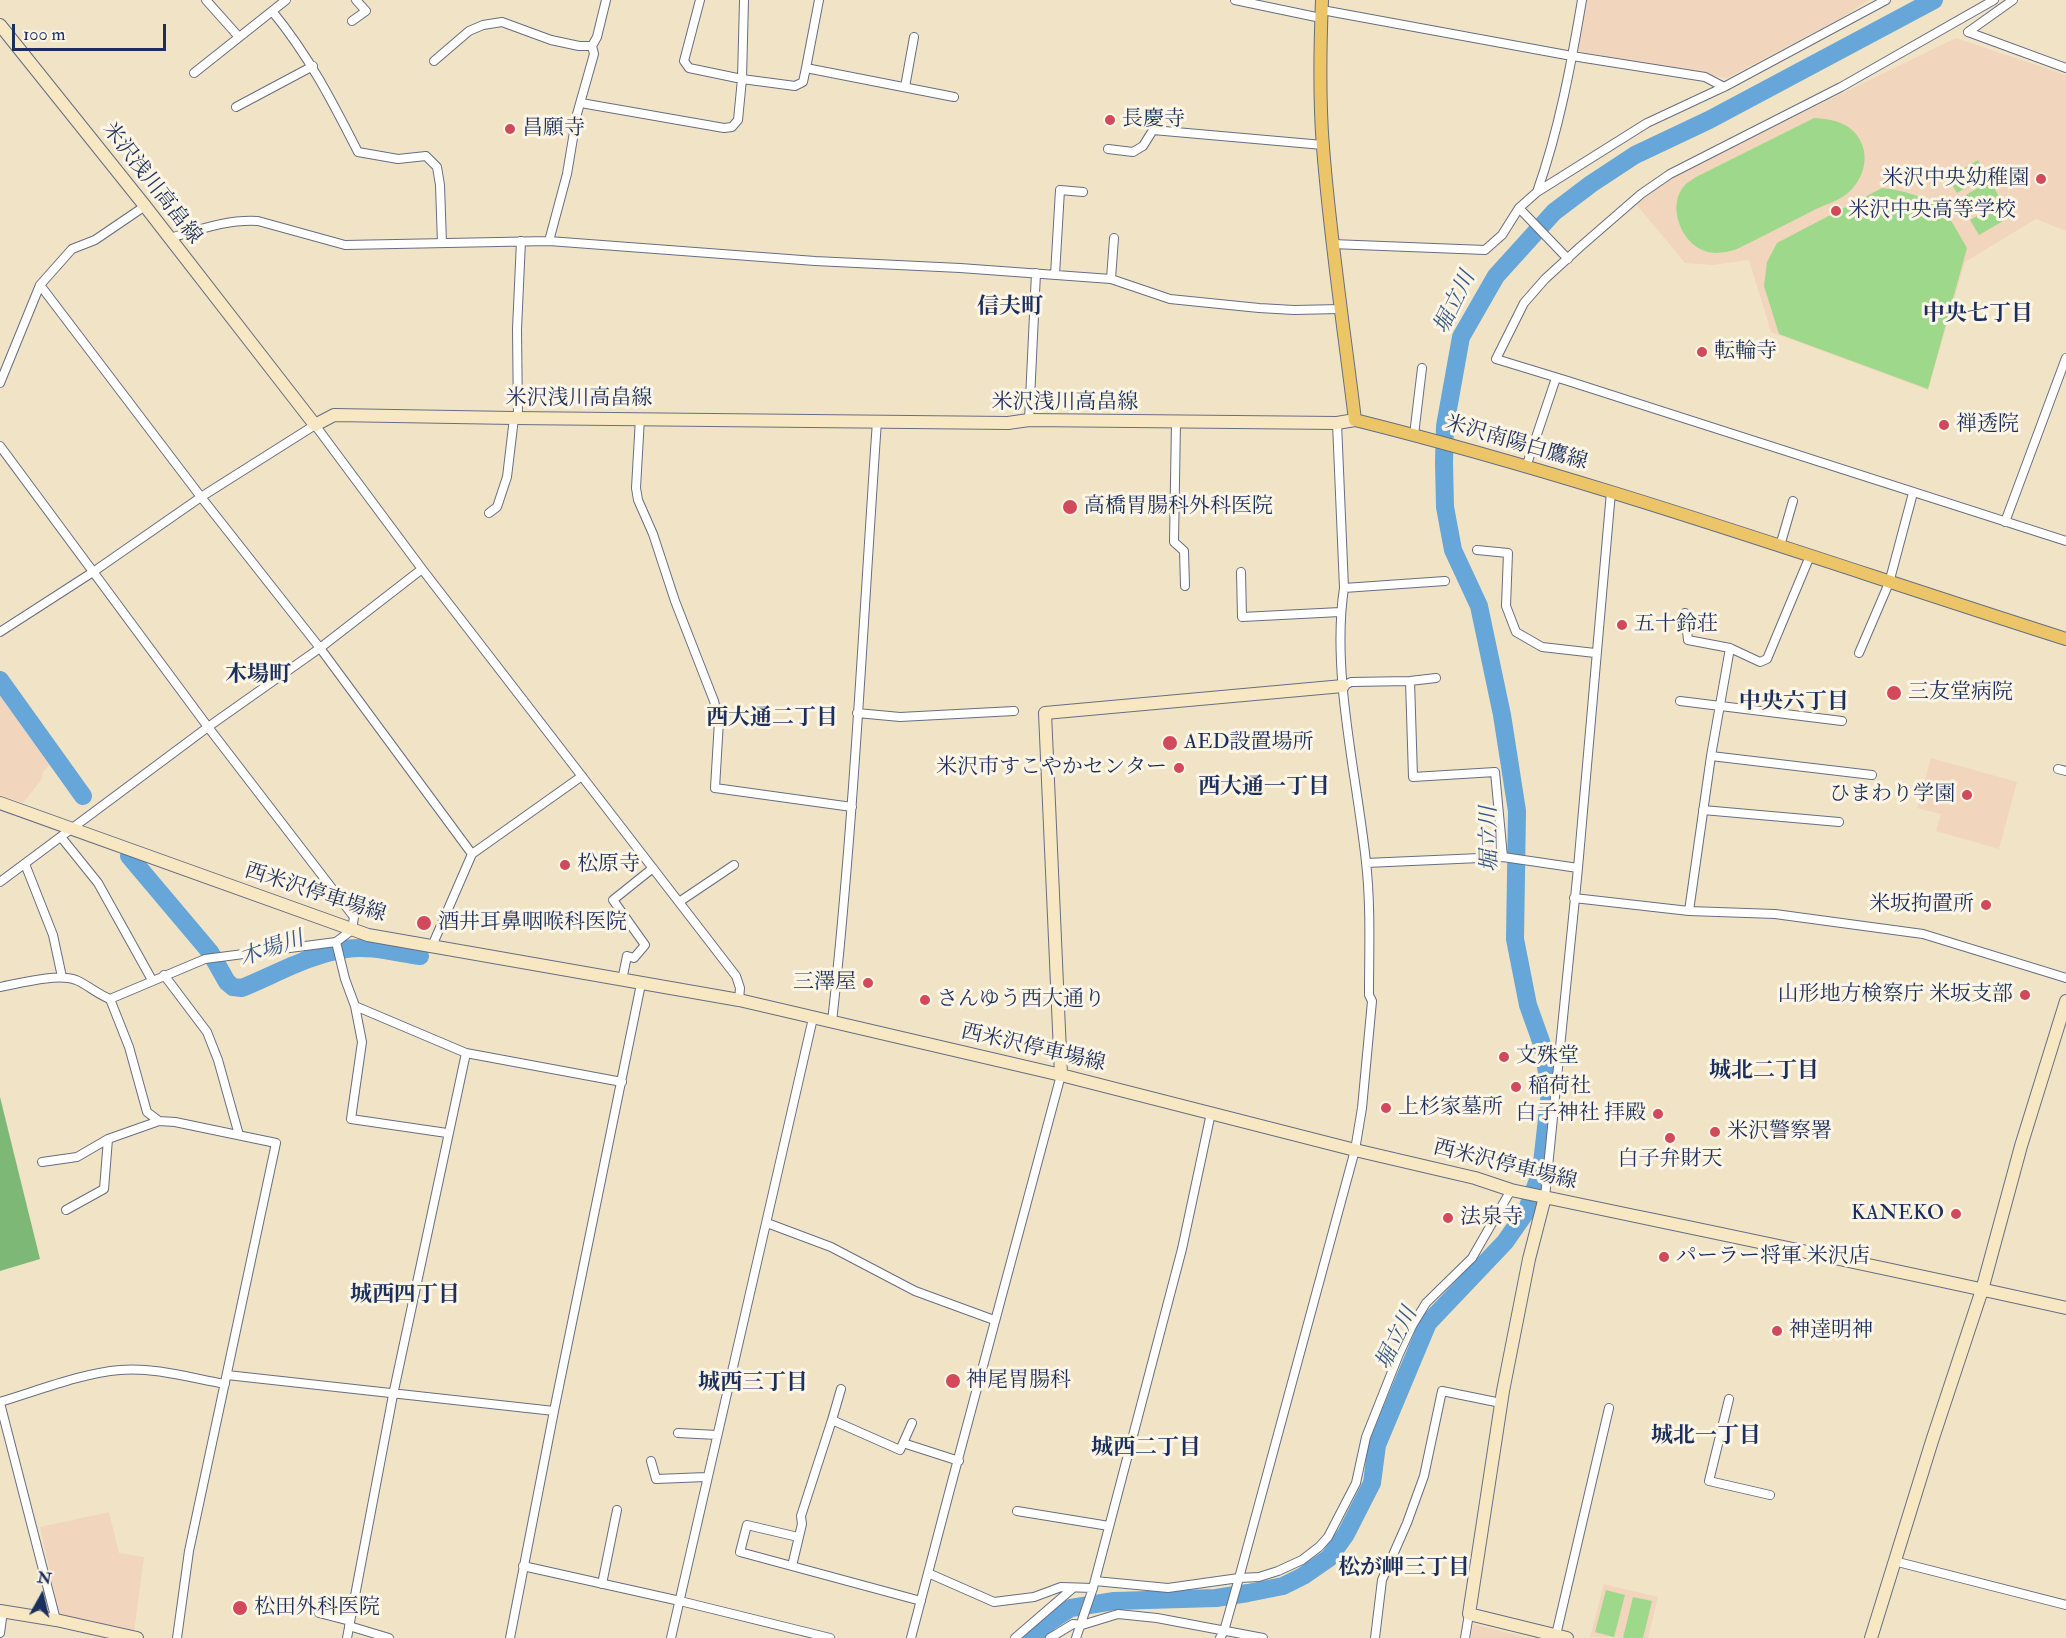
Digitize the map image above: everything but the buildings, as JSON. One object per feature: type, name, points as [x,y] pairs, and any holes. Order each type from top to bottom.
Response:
[{"type":"main road","points":[[1322,9],[1320,63],[1323,145],[1332,244],[1355,420]]},
{"type":"main road","name":"米沢浅川高畠線","points":[[0,25],[145,206],[315,425],[334,415],[1008,423],[1029,420],[1336,423],[1355,420]]},
{"type":"main road","name":"米沢南陽白鷹線","points":[[1355,420],[1455,446],[1611,492],[2066,639]]},
{"type":"main road","points":[[1061,1075],[1045,713],[1343,687]]},
{"type":"main road","name":"西米沢停車場線","points":[[0,803],[66,833],[368,935],[739,1000],[1061,1075],[1355,1150],[1475,1178],[1511,1190],[2066,1308]]},
{"type":"main road","points":[[1871,1638],[1982,1290],[2021,1146],[2066,1001]]},
{"type":"main road","points":[[1543,1197],[1501,1403],[1469,1614],[1561,1637]]},
{"type":"main road","points":[[2,1611],[137,1638]]},
{"type":"street","points":[[206,0],[239,37]]},
{"type":"street","points":[[194,73],[286,0]]},
{"type":"street","points":[[352,21],[366,11],[356,0]]},
{"type":"street","points":[[549,241],[567,174],[577,114],[582,103],[594,54],[592,46],[597,37],[606,0]]},
{"type":"street","points":[[699,0],[684,61],[689,68],[742,79],[795,86],[803,82],[819,0]]},
{"type":"street","points":[[582,103],[724,128],[732,127],[738,120],[742,79],[744,0]]},
{"type":"street","points":[[1235,0],[1322,9],[1572,56],[1705,77],[1724,87]]},
{"type":"street","points":[[1537,192],[1550,155],[1582,0]]},
{"type":"street","points":[[1332,244],[1485,250],[1502,235],[1537,192],[1647,123],[1724,87],[1886,0]]},
{"type":"street","points":[[1994,0],[1841,87],[1670,174],[1641,194],[1545,279],[1524,303],[1496,359],[2066,542]]},
{"type":"street","points":[[2013,0],[1968,32],[2066,68]]},
{"type":"street","points":[[272,11],[313,66],[358,152],[398,159],[426,156],[437,167],[440,185],[442,243]]},
{"type":"street","points":[[434,61],[469,31],[483,25],[502,22],[551,40],[579,46],[592,46]]},
{"type":"street","points":[[905,87],[914,37]]},
{"type":"street","points":[[236,107],[313,66]]},
{"type":"street","points":[[806,68],[954,97]]},
{"type":"street","points":[[1108,149],[1133,152],[1143,146],[1153,130],[1323,145]]},
{"type":"street","points":[[1055,275],[1060,190],[1083,192]]},
{"type":"street","points":[[0,383],[40,285],[72,249],[95,240],[145,206]]},
{"type":"street","points":[[1521,210],[1568,259]]},
{"type":"street","points":[[170,238],[228,222],[244,220],[258,221],[345,245],[549,241],[815,261],[1111,279],[1170,299],[1283,309],[1341,309]]},
{"type":"street","points":[[1111,279],[1114,238]]},
{"type":"street","points":[[489,513],[497,507],[507,477],[516,418],[521,242]]},
{"type":"street","points":[[1029,420],[1036,273]]},
{"type":"street","points":[[40,285],[201,497],[320,648],[472,854]]},
{"type":"street","points":[[2005,522],[2066,358]]},
{"type":"street","points":[[1418,436],[1422,368]]},
{"type":"street","points":[[1526,467],[1556,378]]},
{"type":"street","points":[[640,418],[636,488],[638,501],[647,517],[675,601],[714,701],[719,721],[715,788],[852,807]]},
{"type":"street","points":[[832,1022],[852,807],[877,421]]},
{"type":"street","points":[[1176,422],[1174,542],[1184,551],[1185,586]]},
{"type":"street","points":[[1222,1634],[1355,1150],[1362,1108],[1372,1001],[1369,995],[1370,912],[1366,863],[1343,687],[1340,612],[1344,588],[1336,423]]},
{"type":"street","points":[[0,632],[93,572],[201,497],[315,425],[422,569],[736,976],[740,988],[739,1000]]},
{"type":"street","points":[[0,446],[208,727],[354,917],[352,930],[336,943],[205,959],[110,999],[98,995],[77,980],[62,977],[0,987]]},
{"type":"street","points":[[1543,1197],[1578,868],[1595,653],[1611,492]]},
{"type":"street","points":[[1859,653],[1889,583],[1913,493]]},
{"type":"street","points":[[1780,546],[1793,501]]},
{"type":"street","points":[[1477,550],[1508,553],[1506,606],[1516,632],[1542,647],[1595,653]]},
{"type":"street","points":[[1685,613],[1688,640],[1730,648],[1760,662],[1767,658],[1810,556]]},
{"type":"street","points":[[0,882],[208,727],[320,648],[422,569]]},
{"type":"street","points":[[1241,572],[1242,617],[1340,612]]},
{"type":"street","points":[[1344,588],[1445,581]]},
{"type":"street","points":[[1689,911],[1710,756],[1730,648]]},
{"type":"street","points":[[1343,687],[1352,682],[1436,678]]},
{"type":"street","points":[[1410,681],[1413,777],[1495,772],[1503,857]]},
{"type":"street","points":[[1680,701],[1842,721]]},
{"type":"street","points":[[857,713],[900,717],[1014,711]]},
{"type":"street","points":[[1710,756],[1872,775]]},
{"type":"street","points":[[432,946],[472,854],[582,776]]},
{"type":"street","points":[[1703,810],[1839,822]]},
{"type":"street","points":[[66,833],[98,883],[152,980]]},
{"type":"street","points":[[1366,863],[1503,857],[1578,868]]},
{"type":"street","points":[[25,864],[53,935],[62,977]]},
{"type":"street","points":[[679,902],[734,865]]},
{"type":"street","points":[[622,980],[627,956],[634,958],[645,945],[613,900],[653,868]]},
{"type":"street","points":[[1574,898],[1689,911],[1775,914],[1923,934],[2066,978]]},
{"type":"street","points":[[336,943],[355,1006],[362,1042],[351,1119],[447,1133]]},
{"type":"street","points":[[164,975],[207,1032],[218,1060],[239,1135]]},
{"type":"street","points":[[510,1638],[522,1566],[641,984]]},
{"type":"street","points":[[110,999],[129,1047],[147,1112],[159,1121]]},
{"type":"street","points":[[355,1006],[466,1053],[622,1082]]},
{"type":"street","points":[[671,1638],[706,1477],[813,1018]]},
{"type":"street","points":[[347,1638],[393,1395],[447,1133],[466,1053]]},
{"type":"street","points":[[911,1638],[1061,1075]]},
{"type":"street","points":[[1076,1638],[1093,1587],[1182,1248],[1211,1113]]},
{"type":"street","points":[[42,1162],[77,1157],[108,1139],[159,1121],[175,1122],[276,1143],[189,1551],[177,1638]]},
{"type":"street","points":[[66,1210],[104,1189],[108,1139]]},
{"type":"street","points":[[928,1573],[994,1602],[1034,1597],[1061,1587],[1168,1588],[1238,1581],[1259,1577],[1302,1560],[1328,1537],[1356,1483],[1366,1437],[1412,1326],[1426,1303],[1472,1258],[1511,1190]]},
{"type":"street","points":[[767,1223],[831,1247],[915,1291],[994,1320]]},
{"type":"street","points":[[56,1620],[0,1402],[97,1374],[121,1370],[152,1370],[226,1380],[554,1411]]},
{"type":"street","points":[[792,1566],[802,1524],[801,1516],[841,1389]]},
{"type":"street","points":[[1375,1638],[1383,1580],[1424,1476],[1442,1391],[1501,1403]]},
{"type":"street","points":[[1729,1399],[1709,1481],[1770,1495]]},
{"type":"street","points":[[1561,1637],[1609,1408]]},
{"type":"street","points":[[832,1420],[900,1450],[912,1424]]},
{"type":"street","points":[[678,1433],[717,1435]]},
{"type":"street","points":[[903,1443],[959,1461]]},
{"type":"street","points":[[651,1461],[656,1479],[706,1477]]},
{"type":"street","points":[[602,1584],[617,1510]]},
{"type":"street","points":[[1017,1511],[1109,1526]]},
{"type":"street","points":[[798,1538],[747,1525],[740,1552],[921,1600]]},
{"type":"street","points":[[1894,1561],[2066,1605]]},
{"type":"street","points":[[522,1566],[831,1638]]},
{"type":"street","points":[[1015,1638],[1073,1588]]},
{"type":"street","points":[[0,1633],[2,1611]]},
{"type":"street","points":[[319,1613],[389,1638]]},
{"type":"street","points":[[1050,1638],[1073,1624],[1118,1614],[1157,1618],[1222,1634],[1263,1638]]},
{"type":"street","points":[[1465,1638],[1469,1614]]},
{"type":"shaded area","points":[[1585,0],[1869,0],[1838,20],[1727,78],[1577,51]]},
{"type":"shaded area","name":"米沢中央高等学校","points":[[1956,38],[2066,75],[2066,231],[2036,219],[1965,262],[1928,390],[1771,332],[1749,260],[1713,265],[1685,263],[1636,204],[1670,177]]},
{"type":"shaded area","points":[[0,686],[54,760],[43,772],[42,779],[23,803],[0,795]]},
{"type":"shaded area","name":"ひまわり学園","points":[[1931,758],[2017,782],[1999,849],[1936,831],[1941,814],[1917,808]]},
{"type":"shaded area","points":[[109,1512],[119,1553],[144,1557],[134,1632],[60,1617],[40,1527]]},
{"type":"shaded area","points":[[1604,1584],[1658,1597],[1648,1638],[1590,1637]]},
{"type":"shaded area","points":[[1473,1624],[1528,1638],[1471,1638]]},
{"type":"green space","points":[[1814,118],[1847,126],[1853,130],[1861,142],[1864,162],[1861,175],[1854,187],[1838,200],[1737,249],[1713,253],[1696,247],[1683,232],[1677,213],[1679,193],[1685,185],[1696,177]]},
{"type":"green space","points":[[1978,160],[1987,175],[1957,193],[1948,178]]},
{"type":"green space","points":[[1990,181],[1999,196],[1968,214],[1959,199]]},
{"type":"green space","points":[[1882,188],[1916,195],[1946,212],[1967,248],[1928,389],[1779,334],[1764,286],[1767,262],[1777,243]]},
{"type":"green space","points":[[2001,202],[2010,217],[1979,235],[1970,220]]},
{"type":"green space","points":[[0,1097],[40,1259],[0,1271]]},
{"type":"green space","points":[[1606,1590],[1625,1595],[1614,1637],[1595,1632]]},
{"type":"green space","points":[[1633,1597],[1652,1601],[1643,1638],[1623,1638]]},
{"type":"waterway","name":"堀立川","points":[[1031,1638],[1049,1622],[1071,1608],[1114,1601],[1216,1598],[1248,1593],[1283,1586],[1303,1576],[1329,1558],[1346,1534],[1372,1483],[1377,1445],[1428,1323],[1505,1242],[1526,1212],[1541,1172],[1550,1092],[1543,1047],[1528,1005],[1515,939],[1517,811],[1502,715],[1479,606],[1453,550],[1445,507],[1445,426],[1461,337],[1496,276],[1554,212],[1591,184],[1635,155],[1709,120],[1934,0]]},
{"type":"waterway","name":"木場川","points":[[0,680],[83,796]]},
{"type":"waterway","name":"木場川","points":[[129,856],[210,952],[227,982],[233,987],[242,988],[307,960],[346,949],[374,949],[420,956]]},
{"type":"place","name":"長慶寺","points":[[1110,120]]},
{"type":"place","name":"昌願寺","points":[[510,129]]},
{"type":"place","name":"米沢中央幼稚園","points":[[2041,179]]},
{"type":"place","name":"米沢中央高等学校","points":[[1836,211]]},
{"type":"place","name":"転輪寺","points":[[1702,352]]},
{"type":"place","name":"禅透院","points":[[1944,425]]},
{"type":"place","name":"高橋胃腸科外科医院","points":[[1070,507]]},
{"type":"place","name":"五十鈴荘","points":[[1622,625]]},
{"type":"place","name":"三友堂病院","points":[[1894,693]]},
{"type":"place","name":"AED設置場所","points":[[1170,743]]},
{"type":"place","name":"米沢市すこやかセンター","points":[[1179,768]]},
{"type":"place","name":"ひまわり学園","points":[[1967,795]]},
{"type":"place","name":"松原寺","points":[[565,865]]},
{"type":"place","name":"米坂拘置所","points":[[1986,905]]},
{"type":"place","name":"酒井耳鼻咽喉科医院","points":[[424,923]]},
{"type":"place","name":"三澤屋","points":[[868,983]]},
{"type":"place","name":"山形地方検察庁 米坂支部","points":[[2025,995]]},
{"type":"place","name":"さんゆう西大通り","points":[[925,1000]]},
{"type":"place","name":"文殊堂","points":[[1504,1057]]},
{"type":"place","name":"稲荷社","points":[[1516,1087]]},
{"type":"place","name":"上杉家墓所","points":[[1386,1108]]},
{"type":"place","name":"白子神社 拝殿","points":[[1658,1114]]},
{"type":"place","name":"米沢警察署","points":[[1715,1132]]},
{"type":"place","name":"白子弁財天","points":[[1670,1138]]},
{"type":"place","name":"KANEKO","points":[[1956,1214]]},
{"type":"place","name":"法泉寺","points":[[1448,1218]]},
{"type":"place","name":"パーラー将軍 米沢店","points":[[1664,1257]]},
{"type":"place","name":"神達明神","points":[[1777,1331]]},
{"type":"place","name":"神尾胃腸科","points":[[953,1381]]},
{"type":"place","name":"松田外科医院","points":[[240,1608]]},
{"type":"district","name":"信夫町","points":[[1010,308]]},
{"type":"district","name":"中央七丁目","points":[[1978,315]]},
{"type":"district","name":"木場町","points":[[258,676]]},
{"type":"district","name":"中央六丁目","points":[[1794,703]]},
{"type":"district","name":"西大通二丁目","points":[[772,719]]},
{"type":"district","name":"西大通一丁目","points":[[1264,788]]},
{"type":"district","name":"城北二丁目","points":[[1764,1072]]},
{"type":"district","name":"城西四丁目","points":[[405,1296]]},
{"type":"district","name":"城西三丁目","points":[[753,1384]]},
{"type":"district","name":"城北一丁目","points":[[1706,1437]]},
{"type":"district","name":"城西二丁目","points":[[1146,1449]]},
{"type":"district","name":"松が岬三丁目","points":[[1404,1569]]}]
